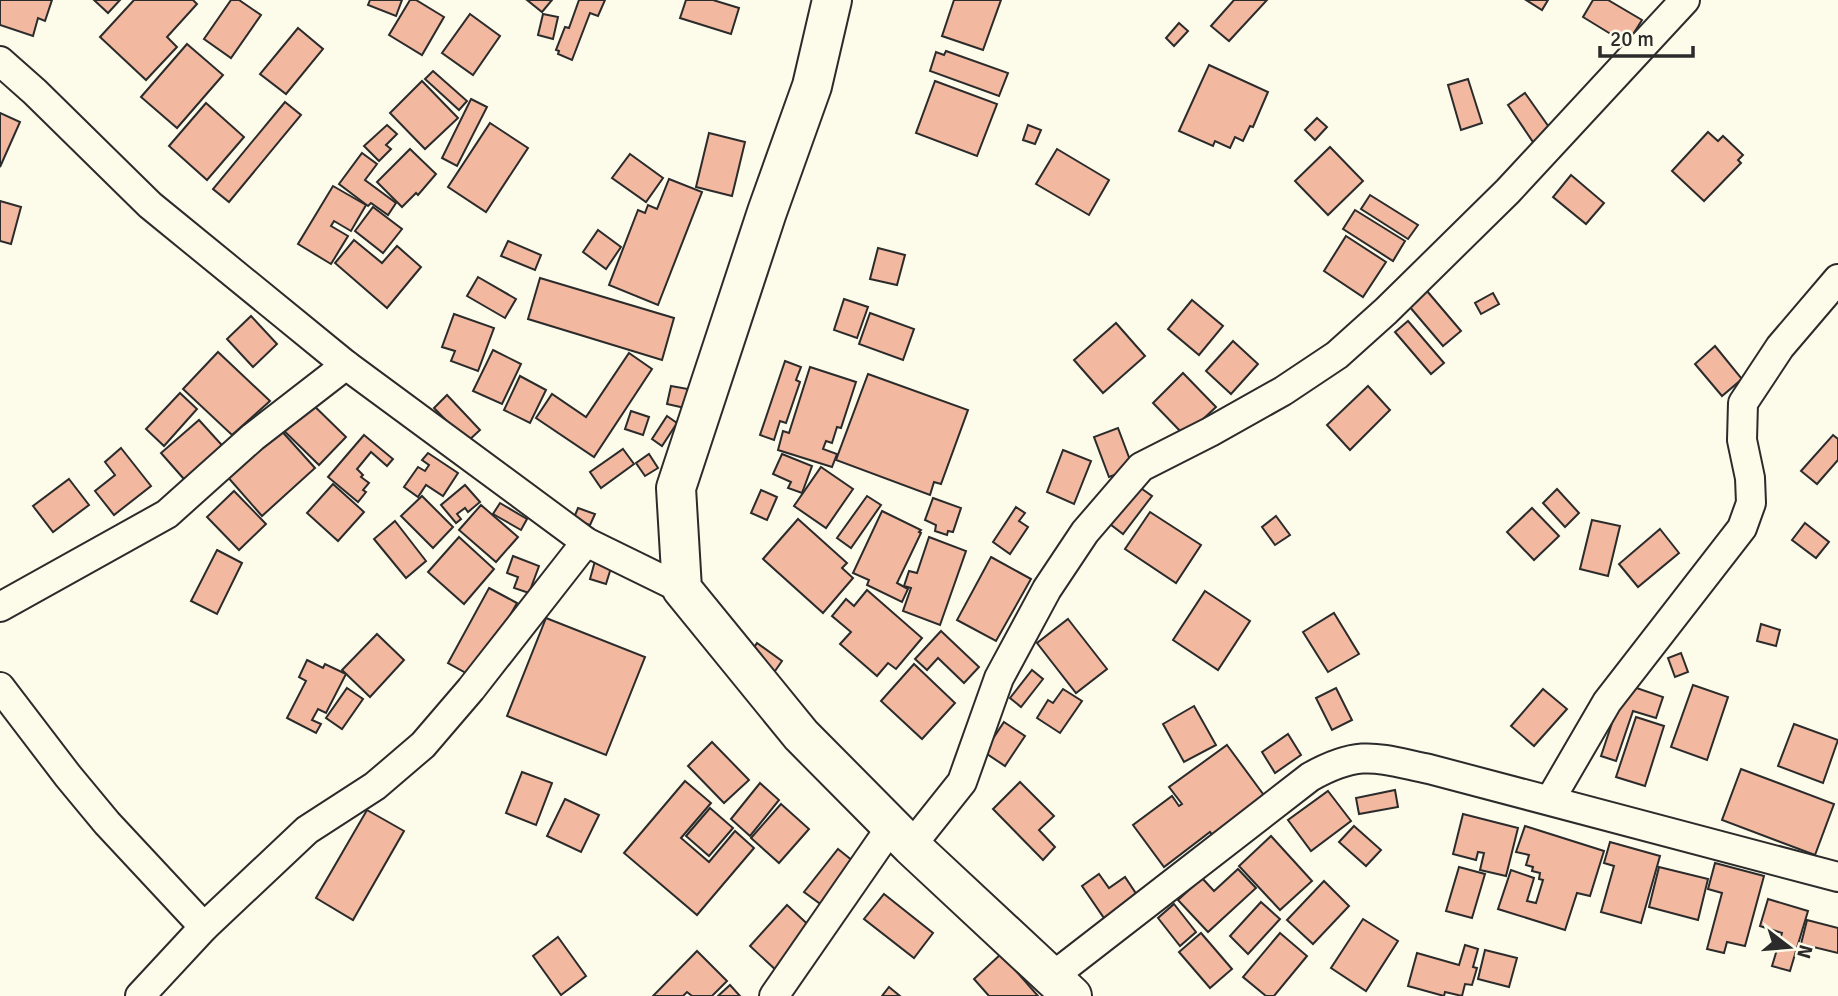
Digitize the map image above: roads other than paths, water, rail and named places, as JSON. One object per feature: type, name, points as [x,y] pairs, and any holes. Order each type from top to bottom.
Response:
[{"type":"main road","points":[[832,0],[813,86],[767,212],[676,488],[682,589],[801,735],[901,836],[1062,986]]},
{"type":"street","points":[[774,996],[901,836],[962,782],[999,677],[1047,589],[1085,532],[1141,467],[1283,391],[1337,355],[1386,311],[1507,191],[1685,0]]},
{"type":"street","points":[[0,61],[150,205],[346,365],[586,542],[682,589]]},
{"type":"street","points":[[1550,800],[1607,702],[1742,528],[1751,503],[1750,478],[1742,440],[1743,403],[1780,346],[1838,279]]},
{"type":"street","points":[[0,607],[167,514],[253,437],[346,365]]},
{"type":"street","points":[[140,996],[204,927],[307,830],[375,786],[423,745],[471,689],[586,542]]},
{"type":"street","points":[[0,687],[107,822],[204,927]]},
{"type":"street","points":[[1062,986],[1300,784],[1334,764],[1354,758],[1380,759],[1429,769],[1838,877]]}]
